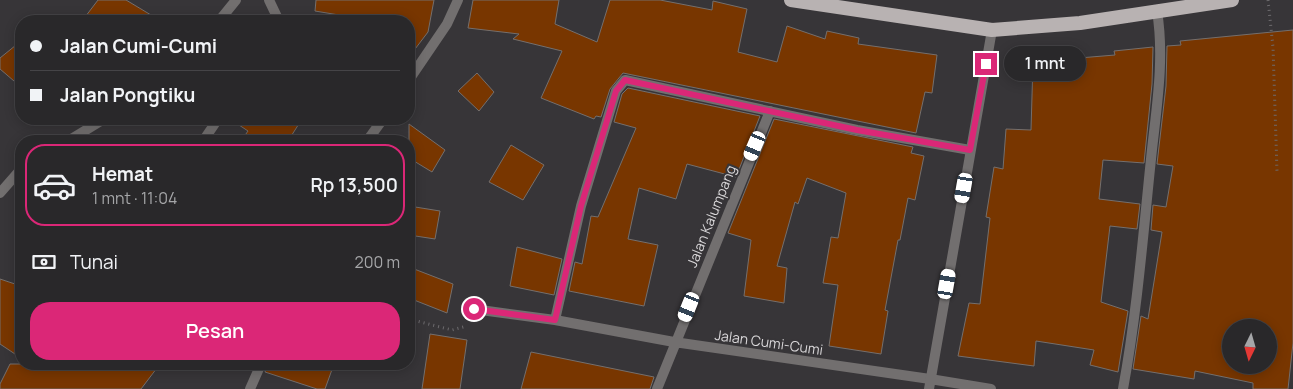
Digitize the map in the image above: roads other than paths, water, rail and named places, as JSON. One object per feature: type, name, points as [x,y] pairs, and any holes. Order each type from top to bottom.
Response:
[{"type":"highway","points":[[791,0],[992,30],[1080,23],[1232,0]]},
{"type":"street","points":[[223,15],[236,0]]},
{"type":"street","points":[[270,0],[276,15]]},
{"type":"street","points":[[415,71],[447,24],[458,0]]},
{"type":"street","points":[[1123,389],[1135,322],[1157,111],[1161,36],[1157,11]]},
{"type":"street","points":[[930,384],[992,30]]},
{"type":"street","points":[[555,320],[581,206],[616,91],[625,80],[857,130],[970,150]]},
{"type":"street","name":"Jalan Kalumpang","points":[[657,389],[674,342],[770,111]]},
{"type":"street","points":[[78,135],[94,125]]},
{"type":"street","points":[[0,193],[15,176]]},
{"type":"street","name":"Jalan Cumi-Cumi","points":[[474,309],[555,320],[674,342],[930,384],[991,389]]},
{"type":"street","points":[[250,389],[258,370]]}]
